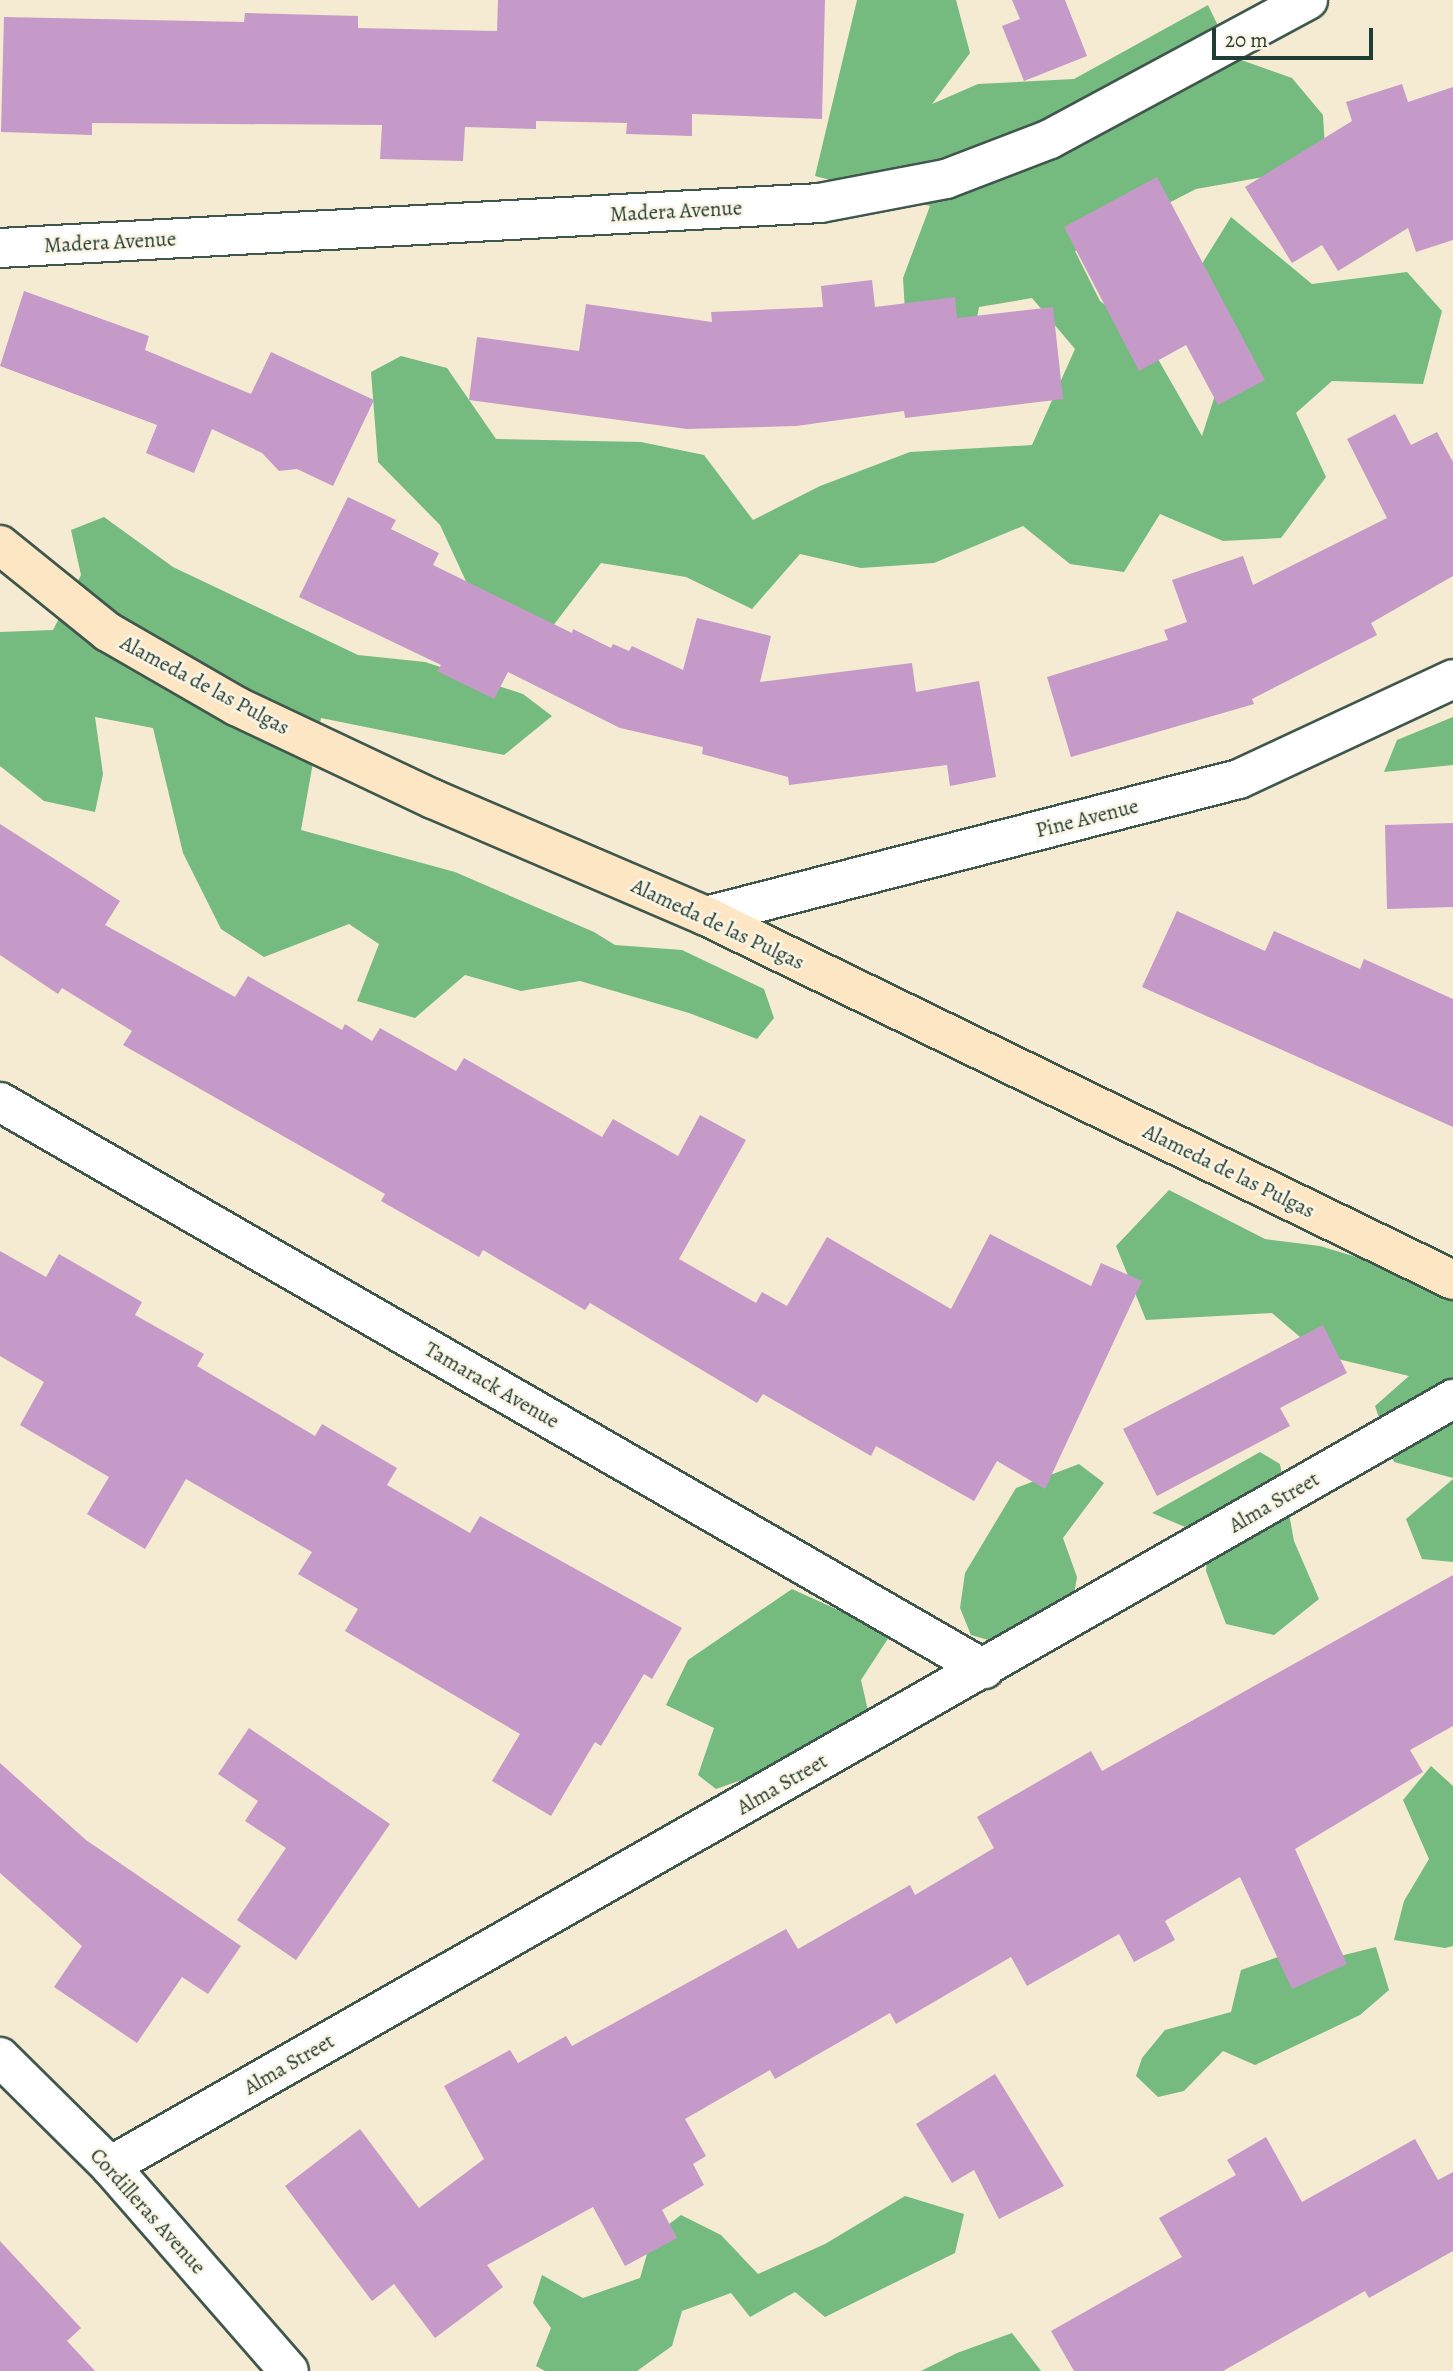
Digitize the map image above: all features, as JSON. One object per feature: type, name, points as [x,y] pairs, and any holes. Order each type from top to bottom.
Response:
[{"type":"main road","name":"Alameda de las Pulgas","points":[[0,545],[108,632],[236,706],[433,799],[706,916],[1453,1280]]},
{"type":"street","name":"Madera Avenue","points":[[0,248],[820,203],[934,182],[1050,139],[1308,0]]},
{"type":"street","name":"Pine Avenue","points":[[706,916],[1239,779],[1453,679]]},
{"type":"street","name":"Tamarack Avenue","points":[[0,1102],[984,1669]]},
{"type":"street","name":"Alma Street","points":[[110,2166],[1453,1399]]},
{"type":"street","name":"Cordilleras Avenue","points":[[0,2057],[110,2166],[289,2371]]},
{"type":"green space","points":[[857,0],[956,0],[970,53],[932,104],[978,84],[1074,79],[1208,5],[1233,57],[1292,78],[1323,115],[1326,166],[1196,189],[1075,251],[1100,301],[1143,333],[1202,436],[1221,376],[1187,288],[1231,217],[1312,284],[1407,272],[1442,311],[1423,384],[1332,381],[1296,413],[1326,477],[1281,538],[1223,541],[1160,514],[1124,572],[1070,564],[1023,526],[934,563],[861,568],[800,554],[752,609],[686,577],[601,563],[549,631],[477,605],[440,525],[378,462],[371,372],[401,356],[447,368],[496,439],[641,442],[704,455],[753,520],[820,486],[910,452],[1032,445],[1075,349],[1032,298],[979,307],[970,354],[908,361],[903,278],[930,206],[815,176]]},
{"type":"green space","points":[[104,517],[173,567],[358,655],[425,662],[523,694],[552,716],[504,755],[321,718],[301,830],[455,872],[594,932],[615,945],[682,950],[764,989],[774,1018],[757,1039],[689,1013],[580,981],[521,991],[465,975],[415,1018],[357,1001],[379,944],[349,924],[264,957],[221,929],[183,853],[153,728],[95,717],[103,774],[95,812],[44,801],[0,766],[0,632],[53,630],[81,575],[71,530]]},
{"type":"green space","points":[[1453,717],[1453,765],[1384,772],[1397,740]]},
{"type":"green space","points":[[1169,1190],[1265,1239],[1320,1246],[1396,1269],[1453,1301],[1453,1478],[1394,1462],[1375,1406],[1409,1376],[1321,1355],[1272,1313],[1146,1320],[1116,1246]]},
{"type":"green space","points":[[1260,1452],[1280,1464],[1294,1541],[1319,1599],[1274,1635],[1226,1624],[1206,1571],[1210,1525],[1192,1530],[1152,1513]]},
{"type":"green space","points":[[1079,1464],[1104,1483],[1063,1538],[1077,1577],[1068,1631],[1037,1654],[971,1635],[960,1608],[965,1573],[1016,1488]]},
{"type":"green space","points":[[1453,1479],[1453,1562],[1422,1559],[1406,1519]]},
{"type":"green space","points":[[792,1589],[891,1634],[861,1680],[871,1724],[812,1755],[716,1789],[698,1775],[714,1728],[666,1705],[688,1660]]},
{"type":"green space","points":[[1431,1766],[1453,1786],[1453,1946],[1445,1948],[1394,1940],[1404,1901],[1429,1859],[1403,1800]]},
{"type":"green space","points":[[1376,1947],[1389,1990],[1360,2015],[1255,2065],[1223,2051],[1184,2091],[1158,2097],[1136,2076],[1142,2058],[1165,2030],[1231,2012],[1241,1970],[1281,1956],[1324,1960]]},
{"type":"green space","points":[[905,2196],[964,2214],[955,2253],[825,2317],[795,2292],[750,2317],[731,2293],[682,2311],[672,2346],[637,2371],[545,2371],[536,2366],[551,2328],[533,2303],[542,2275],[583,2298],[640,2278],[652,2237],[681,2215],[721,2235],[758,2274],[825,2244]]},
{"type":"green space","points":[[1012,2333],[1041,2371],[921,2371],[957,2353]]},
{"type":"building","points":[[498,0],[825,0],[822,119],[692,114],[692,136],[626,134],[627,123],[536,121],[536,129],[465,127],[463,161],[380,159],[382,125],[92,123],[92,135],[1,132],[4,17],[244,22],[245,13],[358,16],[358,28],[497,31]]},
{"type":"building","points":[[1012,0],[1065,0],[1087,56],[1024,81],[1002,26],[1020,19]]},
{"type":"building","points":[[1402,84],[1408,102],[1453,87],[1453,240],[1416,252],[1408,228],[1338,271],[1322,245],[1292,263],[1245,187],[1352,121],[1346,102]]},
{"type":"building","points":[[1157,177],[1265,380],[1218,405],[1186,345],[1139,371],[1064,227]]},
{"type":"building","points":[[872,280],[875,307],[955,297],[957,318],[1053,307],[1063,399],[905,418],[904,411],[796,426],[687,429],[469,400],[477,337],[579,351],[586,304],[712,322],[711,312],[823,307],[821,286]]},
{"type":"building","points":[[24,291],[149,336],[145,350],[251,394],[271,352],[374,400],[333,486],[297,469],[279,471],[262,453],[212,429],[194,473],[146,453],[157,425],[0,366]]},
{"type":"building","points":[[1395,414],[1411,445],[1437,432],[1453,462],[1453,576],[1371,623],[1377,635],[1252,699],[1254,704],[1071,757],[1047,677],[1168,640],[1164,630],[1187,622],[1172,580],[1243,556],[1253,585],[1387,518],[1347,439]]},
{"type":"building","points":[[348,497],[396,520],[391,529],[439,553],[433,565],[572,633],[573,629],[611,648],[613,644],[629,651],[632,646],[683,670],[697,618],[771,636],[760,682],[912,663],[916,692],[979,681],[996,777],[950,786],[947,765],[789,785],[788,777],[702,754],[703,747],[620,728],[508,672],[494,699],[437,671],[441,665],[299,597]]},
{"type":"building","points":[[1453,823],[1453,907],[1387,909],[1385,825]]},
{"type":"building","points":[[0,824],[120,901],[105,925],[235,997],[248,976],[342,1030],[345,1024],[372,1041],[380,1028],[456,1071],[464,1058],[602,1137],[613,1119],[678,1156],[700,1115],[746,1140],[679,1259],[756,1303],[762,1292],[787,1306],[827,1237],[951,1309],[990,1234],[1091,1286],[1101,1263],[1142,1281],[1045,1489],[997,1461],[974,1501],[876,1446],[871,1456],[763,1394],[757,1403],[590,1303],[585,1310],[483,1250],[479,1257],[381,1201],[385,1194],[123,1045],[132,1031],[62,988],[58,994],[0,955]]},
{"type":"building","points":[[1177,911],[1265,951],[1274,931],[1360,969],[1364,959],[1453,999],[1453,1127],[1142,987]]},
{"type":"building","points":[[0,1251],[46,1277],[59,1254],[142,1302],[135,1315],[204,1354],[197,1366],[315,1436],[322,1424],[397,1468],[387,1485],[470,1533],[480,1516],[682,1628],[652,1679],[644,1674],[601,1746],[595,1742],[551,1816],[492,1781],[520,1734],[345,1631],[358,1609],[298,1574],[312,1552],[186,1479],[145,1549],[87,1514],[109,1477],[20,1425],[44,1382],[0,1356]]},
{"type":"building","points":[[1323,1325],[1347,1373],[1280,1408],[1290,1426],[1157,1496],[1123,1429]]},
{"type":"building","points":[[1453,1575],[1453,1726],[1410,1750],[1423,1772],[1295,1849],[1347,1964],[1292,1989],[1240,1877],[1165,1921],[1175,1940],[1134,1962],[1119,1934],[1027,1986],[1011,1957],[896,2024],[890,2013],[775,2079],[770,2070],[685,2119],[706,2156],[693,2164],[704,2185],[662,2210],[677,2238],[625,2266],[593,2207],[487,2265],[503,2287],[435,2338],[394,2284],[372,2301],[285,2186],[360,2129],[419,2208],[484,2159],[444,2086],[510,2050],[518,2063],[566,2036],[572,2046],[786,1929],[798,1949],[910,1885],[915,1895],[994,1848],[977,1817],[1091,1751],[1102,1771]]},
{"type":"building","points":[[249,1728],[390,1824],[296,1960],[237,1920],[286,1848],[245,1821],[258,1801],[218,1774]]},
{"type":"building","points":[[0,1763],[86,1840],[241,1946],[208,1994],[182,1977],[137,2043],[54,1987],[82,1946],[0,1873]]},
{"type":"building","points":[[995,2074],[1064,2186],[999,2219],[974,2170],[952,2183],[916,2124]]},
{"type":"building","points":[[1266,2137],[1302,2202],[1415,2139],[1438,2180],[1453,2172],[1453,2251],[1369,2298],[1365,2291],[1223,2371],[1074,2371],[1051,2331],[1182,2257],[1159,2218],[1236,2175],[1227,2160]]},
{"type":"building","points":[[0,2241],[81,2328],[67,2341],[95,2371],[0,2371]]}]
